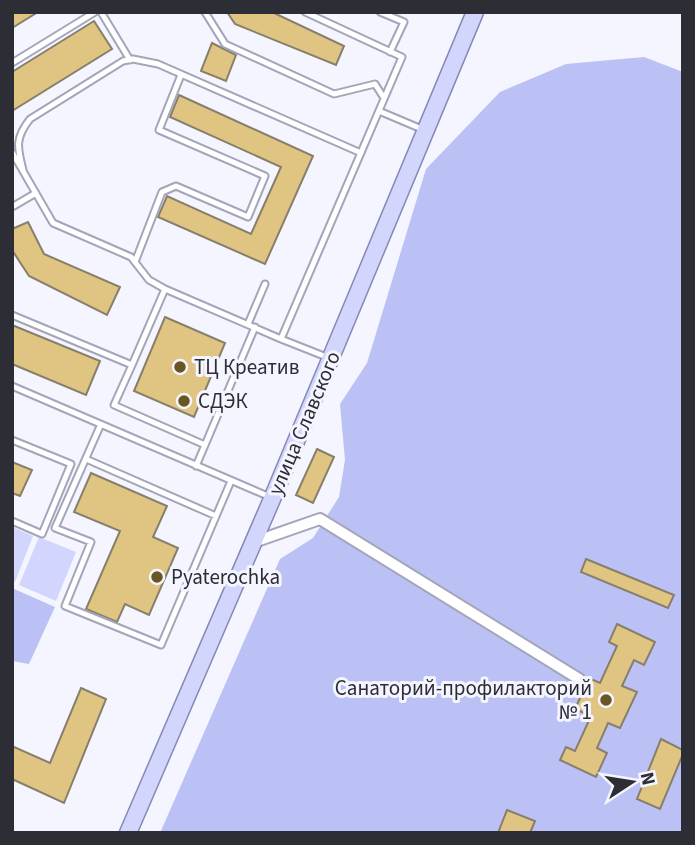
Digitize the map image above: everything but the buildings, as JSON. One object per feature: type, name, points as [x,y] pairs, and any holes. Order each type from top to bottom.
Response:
[{"type":"main road","name":"улица Славского","points":[[128,833],[254,542],[475,12]]},
{"type":"street","points":[[254,542],[320,519],[579,679]]},
{"type":"lane","points":[[12,54],[14,62],[85,15],[95,12]]},
{"type":"lane","points":[[101,12],[130,60]]},
{"type":"lane","points":[[205,12],[225,44],[334,94],[376,84],[384,98]]},
{"type":"lane","points":[[281,339],[402,57],[305,12]]},
{"type":"lane","points":[[380,12],[404,22],[390,52]]},
{"type":"lane","points":[[23,170],[16,144],[19,133],[30,119],[122,61],[130,60],[158,64],[361,153]]},
{"type":"lane","points":[[135,262],[162,192],[176,186],[248,217],[265,176],[159,130],[181,75]]},
{"type":"lane","points":[[379,111],[426,131]]},
{"type":"lane","points":[[12,152],[53,223],[131,257],[149,280],[165,289],[331,359]]},
{"type":"lane","points":[[12,207],[36,193]]},
{"type":"lane","points":[[248,324],[265,284]]},
{"type":"lane","points":[[165,289],[114,405],[205,445]]},
{"type":"lane","points":[[12,315],[132,365]]},
{"type":"lane","points":[[196,466],[255,327]]},
{"type":"lane","points":[[12,386],[272,499]]},
{"type":"lane","points":[[101,424],[55,528],[91,542],[65,606],[161,645],[231,481]]},
{"type":"lane","points":[[12,440],[71,464],[42,534],[12,522]]},
{"type":"lane","points":[[86,459],[216,516]]},
{"type":"shaded area","points":[[644,57],[683,72],[683,833],[160,833],[280,559],[313,538],[339,497],[345,460],[340,404],[367,363],[426,169],[500,92],[566,64]]},
{"type":"shaded area","points":[[12,527],[33,536],[15,582],[12,581]]},
{"type":"shaded area","points":[[39,537],[76,552],[56,601],[19,585]]},
{"type":"shaded area","points":[[12,588],[55,607],[29,664],[12,661]]},
{"type":"place","name":"ТЦ Креатив","points":[[180,367]]},
{"type":"place","name":"СДЭК","points":[[184,401]]},
{"type":"place","name":"Pyaterochka","points":[[157,577]]},
{"type":"place","name":"Санаторий-профилакторий № 1","points":[[606,700]]}]
